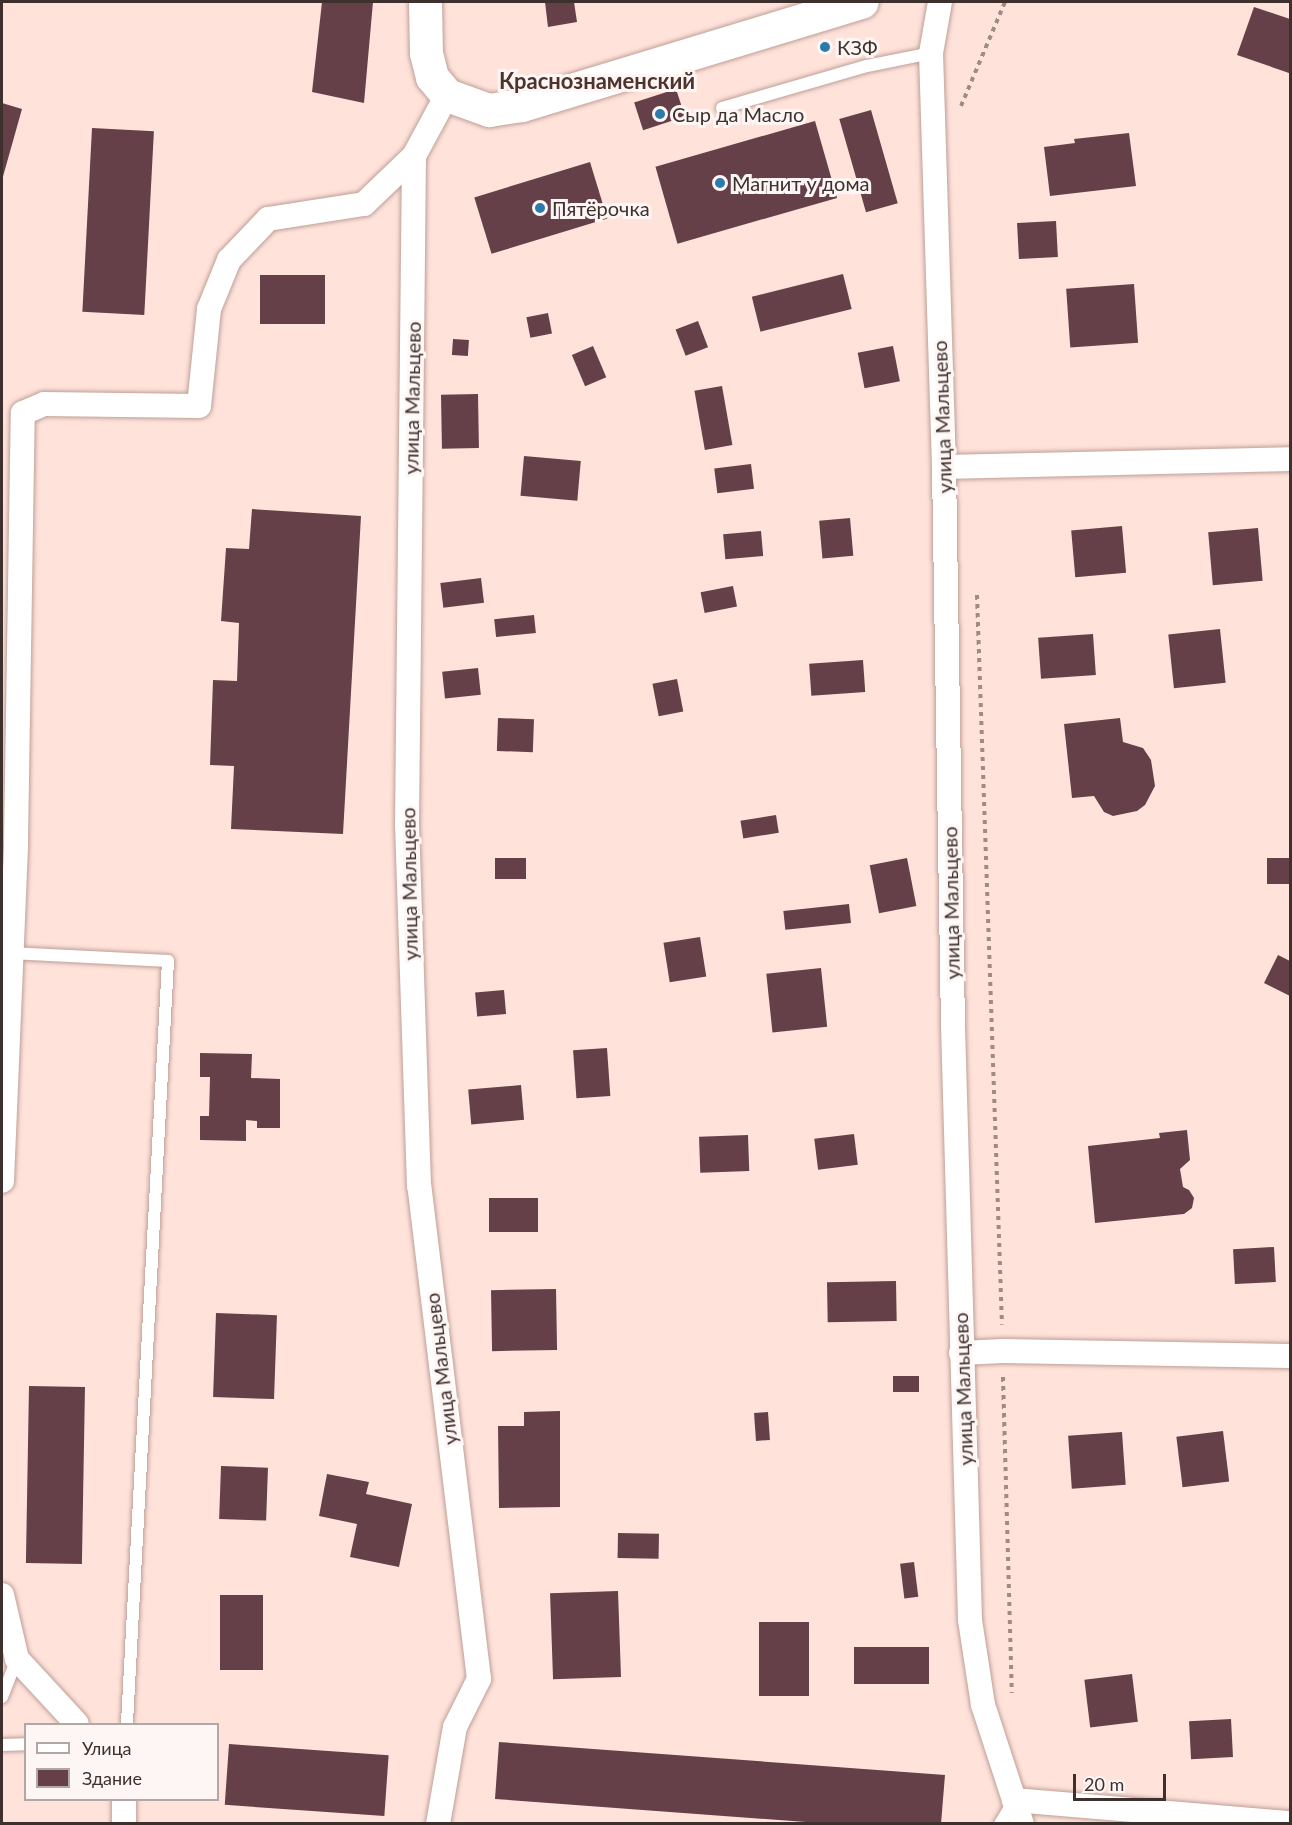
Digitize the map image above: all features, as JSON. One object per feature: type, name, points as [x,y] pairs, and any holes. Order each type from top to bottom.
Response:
[{"type":"street","points":[[425,2],[426,53],[432,77],[447,95],[489,110],[522,105],[862,2]]},
{"type":"street","name":"улица Мальцево","points":[[940,2],[931,53],[944,467],[952,1026],[970,1620],[983,1705],[1022,1824]]},
{"type":"street","name":"улица Мальцево","points":[[438,1824],[455,1727],[479,1678],[419,1186],[407,825],[414,156],[447,95]]},
{"type":"street","points":[[2,1179],[16,843],[22,413],[44,404],[199,406],[209,309],[229,260],[268,219],[364,204],[414,156]]},
{"type":"street","points":[[944,467],[1290,459]]},
{"type":"street","points":[[962,1353],[1003,1351],[1290,1356]]},
{"type":"street","points":[[2,1595],[17,1659],[75,1723]]},
{"type":"street","points":[[1014,1800],[1290,1823]]},
{"type":"street","points":[[124,1801],[124,1824]]},
{"type":"lane","points":[[722,108],[867,66],[931,53]]},
{"type":"lane","points":[[11,952],[168,962],[127,1723]]},
{"type":"lane","points":[[2,1697],[17,1659]]},
{"type":"lane","points":[[2,1745],[24,1744]]},
{"type":"lane","points":[[1000,1824],[1014,1800]]},
{"type":"path","points":[[960,108],[1005,2]]},
{"type":"path","points":[[976,586],[1003,1351],[1012,1705]]},
{"type":"building","points":[[322,2],[373,2],[364,103],[312,92]]},
{"type":"building","points":[[545,2],[574,2],[577,22],[548,27]]},
{"type":"building","points":[[1254,7],[1290,19],[1289,73],[1237,55]]},
{"type":"building","points":[[676,89],[685,117],[643,130],[634,103]]},
{"type":"building","points":[[2,103],[22,109],[2,180]]},
{"type":"building","points":[[871,110],[898,203],[866,212],[839,119]]},
{"type":"building","points":[[815,121],[837,198],[677,244],[655,167]]},
{"type":"building","points":[[92,128],[154,131],[144,315],[82,312]]},
{"type":"building","points":[[1129,133],[1136,186],[1050,196],[1044,147],[1075,143],[1074,139]]},
{"type":"building","name":"Пятёрочка","points":[[590,162],[607,218],[492,254],[474,197]]},
{"type":"building","points":[[1056,221],[1058,257],[1019,259],[1017,223]]},
{"type":"building","points":[[843,274],[852,309],[761,332],[752,297]]},
{"type":"building","points":[[260,275],[325,275],[325,324],[260,324]]},
{"type":"building","points":[[1134,284],[1138,343],[1070,348],[1066,289]]},
{"type":"building","points":[[548,313],[552,334],[530,338],[526,317]]},
{"type":"building","points":[[698,321],[708,347],[686,356],[676,330]]},
{"type":"building","points":[[453,339],[469,340],[468,356],[452,355]]},
{"type":"building","points":[[593,346],[606,377],[585,386],[572,355]]},
{"type":"building","points":[[893,346],[900,381],[865,388],[858,353]]},
{"type":"building","points":[[722,386],[732,445],[705,450],[694,391]]},
{"type":"building","points":[[478,394],[479,448],[442,449],[441,395]]},
{"type":"building","points":[[524,456],[581,461],[577,501],[521,496]]},
{"type":"building","points":[[751,464],[754,489],[717,493],[714,469]]},
{"type":"building","points":[[252,509],[361,516],[343,834],[231,829],[234,766],[210,765],[213,680],[237,681],[239,623],[221,621],[226,548],[249,549]]},
{"type":"building","points":[[850,518],[853,556],[822,559],[819,521]]},
{"type":"building","points":[[1122,526],[1126,573],[1075,577],[1071,530]]},
{"type":"building","points":[[1258,528],[1263,581],[1213,585],[1208,532]]},
{"type":"building","points":[[761,531],[763,556],[725,559],[723,534]]},
{"type":"building","points":[[481,578],[484,603],[443,608],[440,583]]},
{"type":"building","points":[[733,586],[737,607],[705,613],[701,592]]},
{"type":"building","points":[[534,615],[536,633],[496,637],[494,619]]},
{"type":"building","points":[[1220,629],[1226,683],[1174,688],[1168,634]]},
{"type":"building","points":[[1093,634],[1096,675],[1041,679],[1038,638]]},
{"type":"building","points":[[863,660],[865,692],[811,696],[809,664]]},
{"type":"building","points":[[478,668],[481,695],[445,699],[442,672]]},
{"type":"building","points":[[677,679],[683,711],[659,716],[652,684]]},
{"type":"building","points":[[498,718],[534,719],[533,752],[497,751]]},
{"type":"building","points":[[1120,718],[1123,742],[1143,748],[1151,760],[1155,786],[1145,805],[1137,811],[1113,816],[1104,812],[1094,796],[1072,798],[1064,724]]},
{"type":"building","points":[[776,815],[779,833],[743,838],[740,821]]},
{"type":"building","points":[[495,858],[526,858],[526,879],[495,879]]},
{"type":"building","points":[[907,858],[916,906],[879,913],[870,865]]},
{"type":"building","points":[[1267,858],[1290,858],[1290,884],[1267,884]]},
{"type":"building","points":[[849,904],[851,923],[785,930],[783,911]]},
{"type":"building","points":[[700,937],[706,977],[670,982],[663,943]]},
{"type":"building","points":[[1278,955],[1290,961],[1290,996],[1264,983]]},
{"type":"building","points":[[821,968],[827,1027],[772,1032],[766,974]]},
{"type":"building","points":[[504,990],[506,1014],[477,1016],[475,993]]},
{"type":"building","points":[[607,1048],[610,1096],[576,1098],[573,1050]]},
{"type":"building","points":[[200,1053],[252,1054],[251,1078],[280,1079],[280,1128],[257,1128],[257,1121],[246,1120],[246,1141],[200,1140],[200,1116],[209,1116],[210,1077],[200,1077]]},
{"type":"building","points":[[521,1085],[524,1120],[471,1124],[468,1090]]},
{"type":"building","points":[[1187,1130],[1190,1160],[1180,1169],[1183,1187],[1189,1190],[1194,1198],[1192,1208],[1184,1214],[1095,1223],[1088,1146],[1160,1138],[1159,1133]]},
{"type":"building","points":[[854,1134],[858,1165],[818,1170],[814,1139]]},
{"type":"building","points":[[748,1135],[749,1171],[700,1173],[699,1137]]},
{"type":"building","points":[[489,1198],[538,1198],[538,1232],[489,1232]]},
{"type":"building","points":[[1274,1247],[1276,1282],[1235,1284],[1233,1249]]},
{"type":"building","points":[[896,1281],[897,1321],[828,1322],[827,1282]]},
{"type":"building","points":[[556,1289],[557,1350],[492,1351],[491,1290]]},
{"type":"building","points":[[216,1313],[277,1315],[274,1399],[213,1397]]},
{"type":"building","points":[[893,1376],[919,1376],[919,1392],[893,1392]]},
{"type":"building","points":[[29,1386],[85,1387],[82,1564],[26,1563]]},
{"type":"building","points":[[560,1411],[560,1507],[499,1508],[498,1426],[524,1426],[524,1412]]},
{"type":"building","points":[[768,1412],[770,1440],[756,1441],[754,1413]]},
{"type":"building","points":[[1223,1431],[1229,1482],[1183,1487],[1176,1437]]},
{"type":"building","points":[[1122,1432],[1126,1485],[1072,1489],[1068,1436]]},
{"type":"building","points":[[221,1466],[268,1468],[266,1521],[219,1519]]},
{"type":"building","points":[[327,1474],[369,1482],[366,1494],[412,1504],[399,1567],[350,1557],[357,1524],[319,1516]]},
{"type":"building","points":[[618,1533],[659,1534],[659,1559],[618,1558]]},
{"type":"building","points":[[914,1562],[918,1597],[904,1598],[900,1564]]},
{"type":"building","points":[[618,1591],[621,1677],[553,1679],[550,1593]]},
{"type":"building","points":[[220,1595],[263,1595],[263,1670],[220,1670]]},
{"type":"building","points":[[759,1622],[809,1622],[809,1696],[759,1696]]},
{"type":"building","points":[[854,1647],[929,1647],[929,1684],[854,1684]]},
{"type":"building","points":[[1132,1674],[1138,1722],[1090,1727],[1084,1680]]},
{"type":"building","points":[[1231,1719],[1233,1757],[1191,1759],[1189,1721]]},
{"type":"building","points":[[499,1742],[945,1775],[941,1824],[833,1824],[495,1799]]},
{"type":"building","points":[[229,1744],[389,1755],[384,1816],[225,1805]]},
{"type":"place","name":"КЗФ","points":[[825,47]]},
{"type":"place","name":"Сыр да Масло","points":[[660,114]]},
{"type":"place","name":"Магнит у дома","points":[[720,183]]},
{"type":"place","name":"Пятёрочка","points":[[540,208]]},
{"type":"district","name":"Краснознаменский","points":[[597,81]]}]
